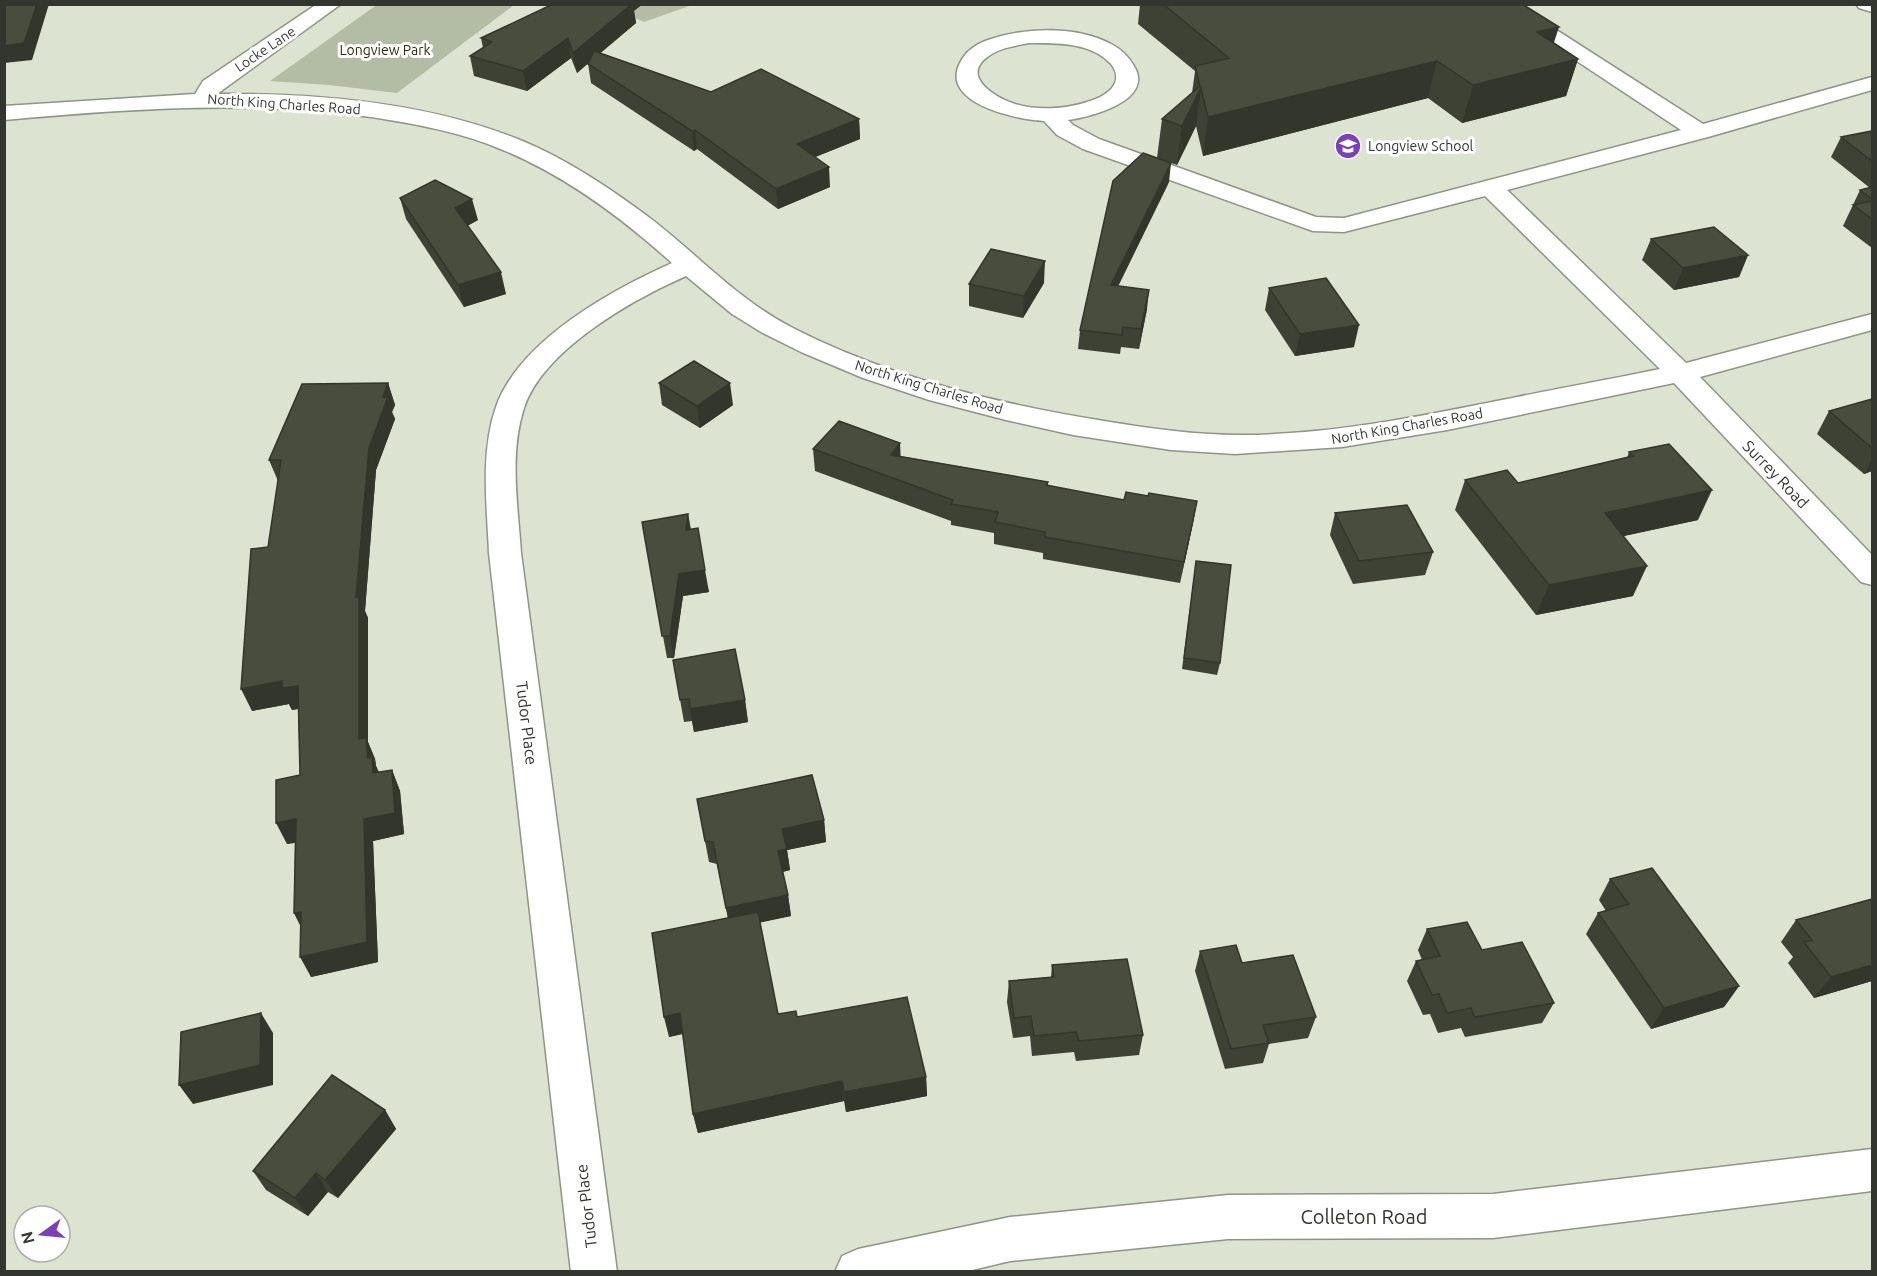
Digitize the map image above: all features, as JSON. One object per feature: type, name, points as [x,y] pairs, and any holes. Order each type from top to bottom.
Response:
[{"type":"street","name":"Locke Lane","points":[[203,99],[211,86],[332,4]]},
{"type":"street","points":[[1501,4],[1700,132]]},
{"type":"street","points":[[1866,4],[1872,6]]},
{"type":"street","points":[[1050,114],[1077,112],[1100,106],[1118,96],[1127,84],[1127,71],[1118,58],[1102,48],[1080,40],[1055,37],[1029,37],[1006,41],[986,48],[973,58],[967,71],[969,83],[980,95],[999,105],[1023,112],[1050,114],[1065,130],[1091,144],[1313,224],[1344,225],[1700,132],[1872,83]]},
{"type":"street","name":"North King Charles Road","points":[[4,113],[126,102],[203,99],[310,103],[424,119],[513,146],[568,174],[620,206],[689,265],[758,319],[793,338],[863,367],[912,384],[1046,421],[1187,442],[1232,445],[1297,443],[1362,436],[1680,373],[1872,322]]},
{"type":"street","name":"Surrey Road","points":[[1489,186],[1680,373],[1872,574]]},
{"type":"street","name":"Tudor Place","points":[[594,1272],[506,553],[501,467],[507,422],[517,389],[543,357],[608,305],[652,281],[689,265]]},
{"type":"street","name":"Colleton Road","points":[[858,1272],[1010,1239],[1182,1221],[1228,1217],[1493,1216],[1872,1170]]},
{"type":"green space","name":"Longview Park","points":[[378,4],[514,5],[397,93],[270,81]]},
{"type":"green space","points":[[606,5],[692,5],[644,22]]},
{"type":"building","points":[[4,4],[37,4],[24,43],[4,46]]},
{"type":"building","points":[[553,4],[632,4],[573,53],[568,38],[523,71],[470,56],[492,42],[481,38]]},
{"type":"building","points":[[1163,4],[1522,4],[1559,27],[1537,32],[1578,59],[1473,85],[1437,61],[1208,117],[1201,88],[1182,126],[1162,119],[1200,86],[1195,66],[1229,58]]},
{"type":"building","points":[[594,51],[711,92],[761,69],[859,119],[797,144],[829,167],[776,189],[695,130],[692,131],[588,64]]},
{"type":"building","points":[[1872,131],[1872,161],[1841,137]]},
{"type":"building","points":[[1143,153],[1171,163],[1111,285],[1149,290],[1141,329],[1123,327],[1122,335],[1080,330],[1113,181]]},
{"type":"building","points":[[435,180],[472,199],[455,208],[501,272],[458,285],[400,198]]},
{"type":"building","points":[[1872,187],[1872,199],[1860,190]]},
{"type":"building","points":[[1872,201],[1872,219],[1853,205]]},
{"type":"building","points":[[1714,227],[1748,255],[1683,268],[1651,239]]},
{"type":"building","points":[[991,249],[1045,261],[1024,296],[969,284]]},
{"type":"building","points":[[1326,278],[1359,325],[1300,334],[1269,288]]},
{"type":"building","points":[[694,361],[730,383],[697,406],[659,383]]},
{"type":"building","points":[[388,383],[383,397],[388,397],[369,448],[356,597],[359,596],[359,739],[366,738],[368,758],[372,757],[373,773],[392,770],[395,813],[364,819],[367,942],[300,957],[301,912],[294,913],[296,819],[276,823],[276,780],[300,775],[298,686],[282,688],[282,681],[241,689],[251,549],[268,547],[281,460],[269,460],[302,384]]},
{"type":"building","points":[[1872,399],[1872,448],[1829,411]]},
{"type":"building","points":[[839,421],[900,443],[891,455],[1048,482],[1046,485],[1124,500],[1126,492],[1148,496],[1149,493],[1197,501],[1184,562],[1045,537],[1045,532],[995,522],[998,512],[951,504],[953,500],[813,449]]},
{"type":"building","points":[[1669,444],[1712,490],[1605,513],[1647,566],[1549,585],[1465,480],[1507,470],[1518,483],[1633,456],[1629,452]]},
{"type":"building","points":[[1407,505],[1433,552],[1359,561],[1335,513]]},
{"type":"building","points":[[688,514],[686,530],[698,528],[705,570],[679,574],[670,636],[662,636],[642,522]]},
{"type":"building","points":[[1196,561],[1231,565],[1220,663],[1184,658]]},
{"type":"building","points":[[735,649],[745,700],[690,709],[689,699],[680,700],[673,660]]},
{"type":"building","points":[[812,775],[824,820],[782,829],[787,849],[778,851],[788,895],[726,908],[713,842],[705,841],[697,799]]},
{"type":"building","points":[[1652,868],[1739,986],[1664,1008],[1598,913],[1629,904],[1610,879]]},
{"type":"building","points":[[1872,899],[1872,965],[1831,977],[1804,942],[1812,940],[1796,920]]},
{"type":"building","points":[[758,912],[778,1014],[796,1011],[797,1017],[907,997],[926,1077],[844,1092],[842,1081],[693,1114],[680,1013],[664,1017],[652,933]]},
{"type":"building","points":[[1467,922],[1482,950],[1522,942],[1554,1003],[1475,1017],[1471,1008],[1447,1013],[1439,994],[1432,995],[1416,961],[1440,956],[1427,929]]},
{"type":"building","points":[[1236,945],[1242,963],[1293,955],[1316,1017],[1263,1025],[1269,1043],[1231,1049],[1200,951]]},
{"type":"building","points":[[1127,959],[1143,1035],[1079,1041],[1076,1032],[1034,1036],[1031,1016],[1014,1018],[1009,981],[1054,977],[1052,965]]},
{"type":"building","points":[[261,1013],[260,1065],[179,1085],[181,1032]]},
{"type":"building","points":[[332,1075],[385,1110],[325,1180],[316,1173],[295,1198],[253,1171]]},
{"type":"place","name":"Longview School","points":[[1348,146]]}]
